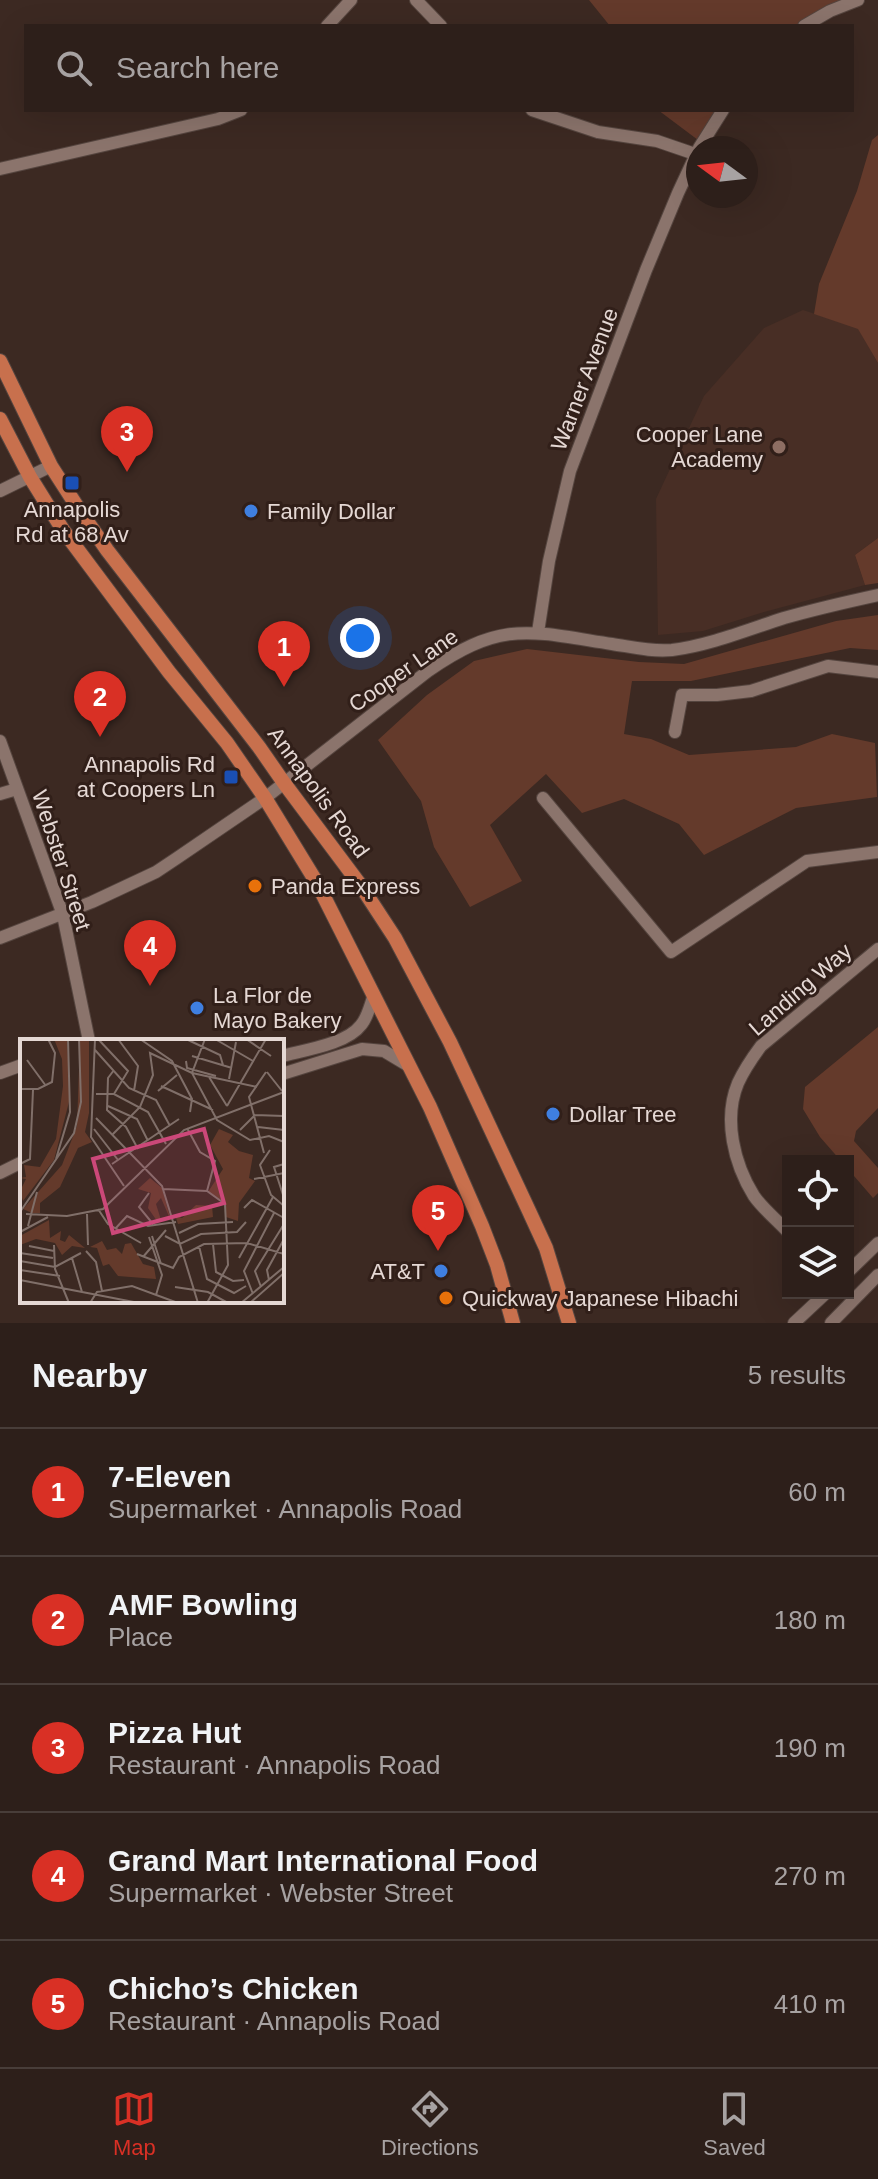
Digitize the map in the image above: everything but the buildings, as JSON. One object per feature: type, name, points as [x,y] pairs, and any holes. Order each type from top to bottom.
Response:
[{"type":"main road","name":"Annapolis Road","points":[[0,361],[51,466],[104,547],[259,747],[367,894],[395,938],[474,1090],[546,1248],[569,1323]]},
{"type":"main road","points":[[0,419],[30,477],[63,530],[169,672],[227,743],[317,883],[430,1107],[497,1265],[513,1323]]},
{"type":"street","points":[[329,24],[351,0]]},
{"type":"street","points":[[416,0],[439,24]]},
{"type":"street","points":[[807,24],[858,0]]},
{"type":"street","points":[[0,169],[218,119],[236,112]]},
{"type":"street","points":[[538,112],[598,132],[686,148]]},
{"type":"street","name":"Warner Avenue","points":[[707,136],[722,112]]},
{"type":"street","name":"Warner Avenue","points":[[538,632],[549,561],[570,471],[646,270],[686,177]]},
{"type":"street","points":[[0,491],[51,466]]},
{"type":"street","name":"Cooper Lane","points":[[0,938],[63,915],[156,872],[265,798],[451,655],[469,645],[496,636],[538,632],[660,651],[735,634],[829,605],[878,595]]},
{"type":"street","points":[[675,732],[682,695],[751,691],[828,666],[878,672]]},
{"type":"street","name":"Webster Street","points":[[0,741],[63,915],[89,1039]]},
{"type":"street","points":[[0,794],[17,789]]},
{"type":"street","points":[[543,798],[671,952],[807,861],[878,852]]},
{"type":"street","name":"Landing Way","points":[[783,1227],[756,1198],[741,1170],[732,1129],[732,1107],[737,1086],[748,1063],[761,1046],[878,949]]},
{"type":"street","points":[[284,1055],[352,1035],[362,1024],[374,995]]},
{"type":"street","points":[[284,1073],[362,1049],[384,1051],[409,1066]]},
{"type":"street","points":[[0,1073],[20,1066]]},
{"type":"street","points":[[0,1173],[20,1163]]},
{"type":"street","points":[[854,1266],[878,1243]]},
{"type":"street","points":[[816,1304],[832,1321],[878,1275]]},
{"type":"street","points":[[794,1323],[821,1299]]},
{"type":"shaded area","points":[[589,0],[858,0],[808,24],[608,24]]},
{"type":"shaded area","points":[[661,112],[723,112],[707,136],[693,136]]},
{"type":"shaded area","points":[[878,135],[878,363],[858,329],[814,314],[819,284],[857,191],[872,140]]},
{"type":"shaded area","name":"Cooper Lane Academy","points":[[803,310],[858,328],[878,363],[878,538],[855,555],[865,585],[703,631],[658,635],[656,499],[704,396],[764,328]]},
{"type":"shaded area","points":[[878,538],[878,583],[865,585],[855,555]]},
{"type":"shaded area","points":[[878,615],[878,650],[850,648],[691,681],[632,681],[624,734],[651,739],[689,755],[796,747],[832,734],[875,743],[877,797],[796,808],[704,855],[679,824],[624,799],[582,813],[546,774],[490,825],[522,881],[470,907],[434,847],[421,801],[378,740],[427,695],[474,661],[527,649],[684,664],[836,621]]},
{"type":"shaded area","points":[[878,1027],[878,1108],[856,1131],[854,1141],[878,1168],[878,1193],[873,1198],[854,1176],[854,1155],[836,1155],[820,1137],[803,1109],[805,1087]]},
{"type":"place","name":"Cooper Lane Academy","points":[[779,447]]},
{"type":"place","name":"Pizza Hut","points":[[127,472]]},
{"type":"place","name":"Annapolis Rd at 68 Av","points":[[72,483]]},
{"type":"place","name":"Family Dollar","points":[[251,511]]},
{"type":"place","name":"7-Eleven","points":[[284,687]]},
{"type":"place","name":"AMF Bowling","points":[[100,737]]},
{"type":"place","name":"Annapolis Rd at Coopers Ln","points":[[231,777]]},
{"type":"place","name":"Panda Express","points":[[255,886]]},
{"type":"place","name":"Grand Mart International Food","points":[[150,986]]},
{"type":"place","name":"La Flor de Mayo Bakery","points":[[197,1008]]},
{"type":"place","name":"Dollar Tree","points":[[553,1114]]},
{"type":"place","name":"Chicho’s Chicken","points":[[438,1251]]},
{"type":"place","name":"AT&T","points":[[441,1271]]},
{"type":"place","name":"Quickway Japanese Hibachi","points":[[446,1298]]}]
